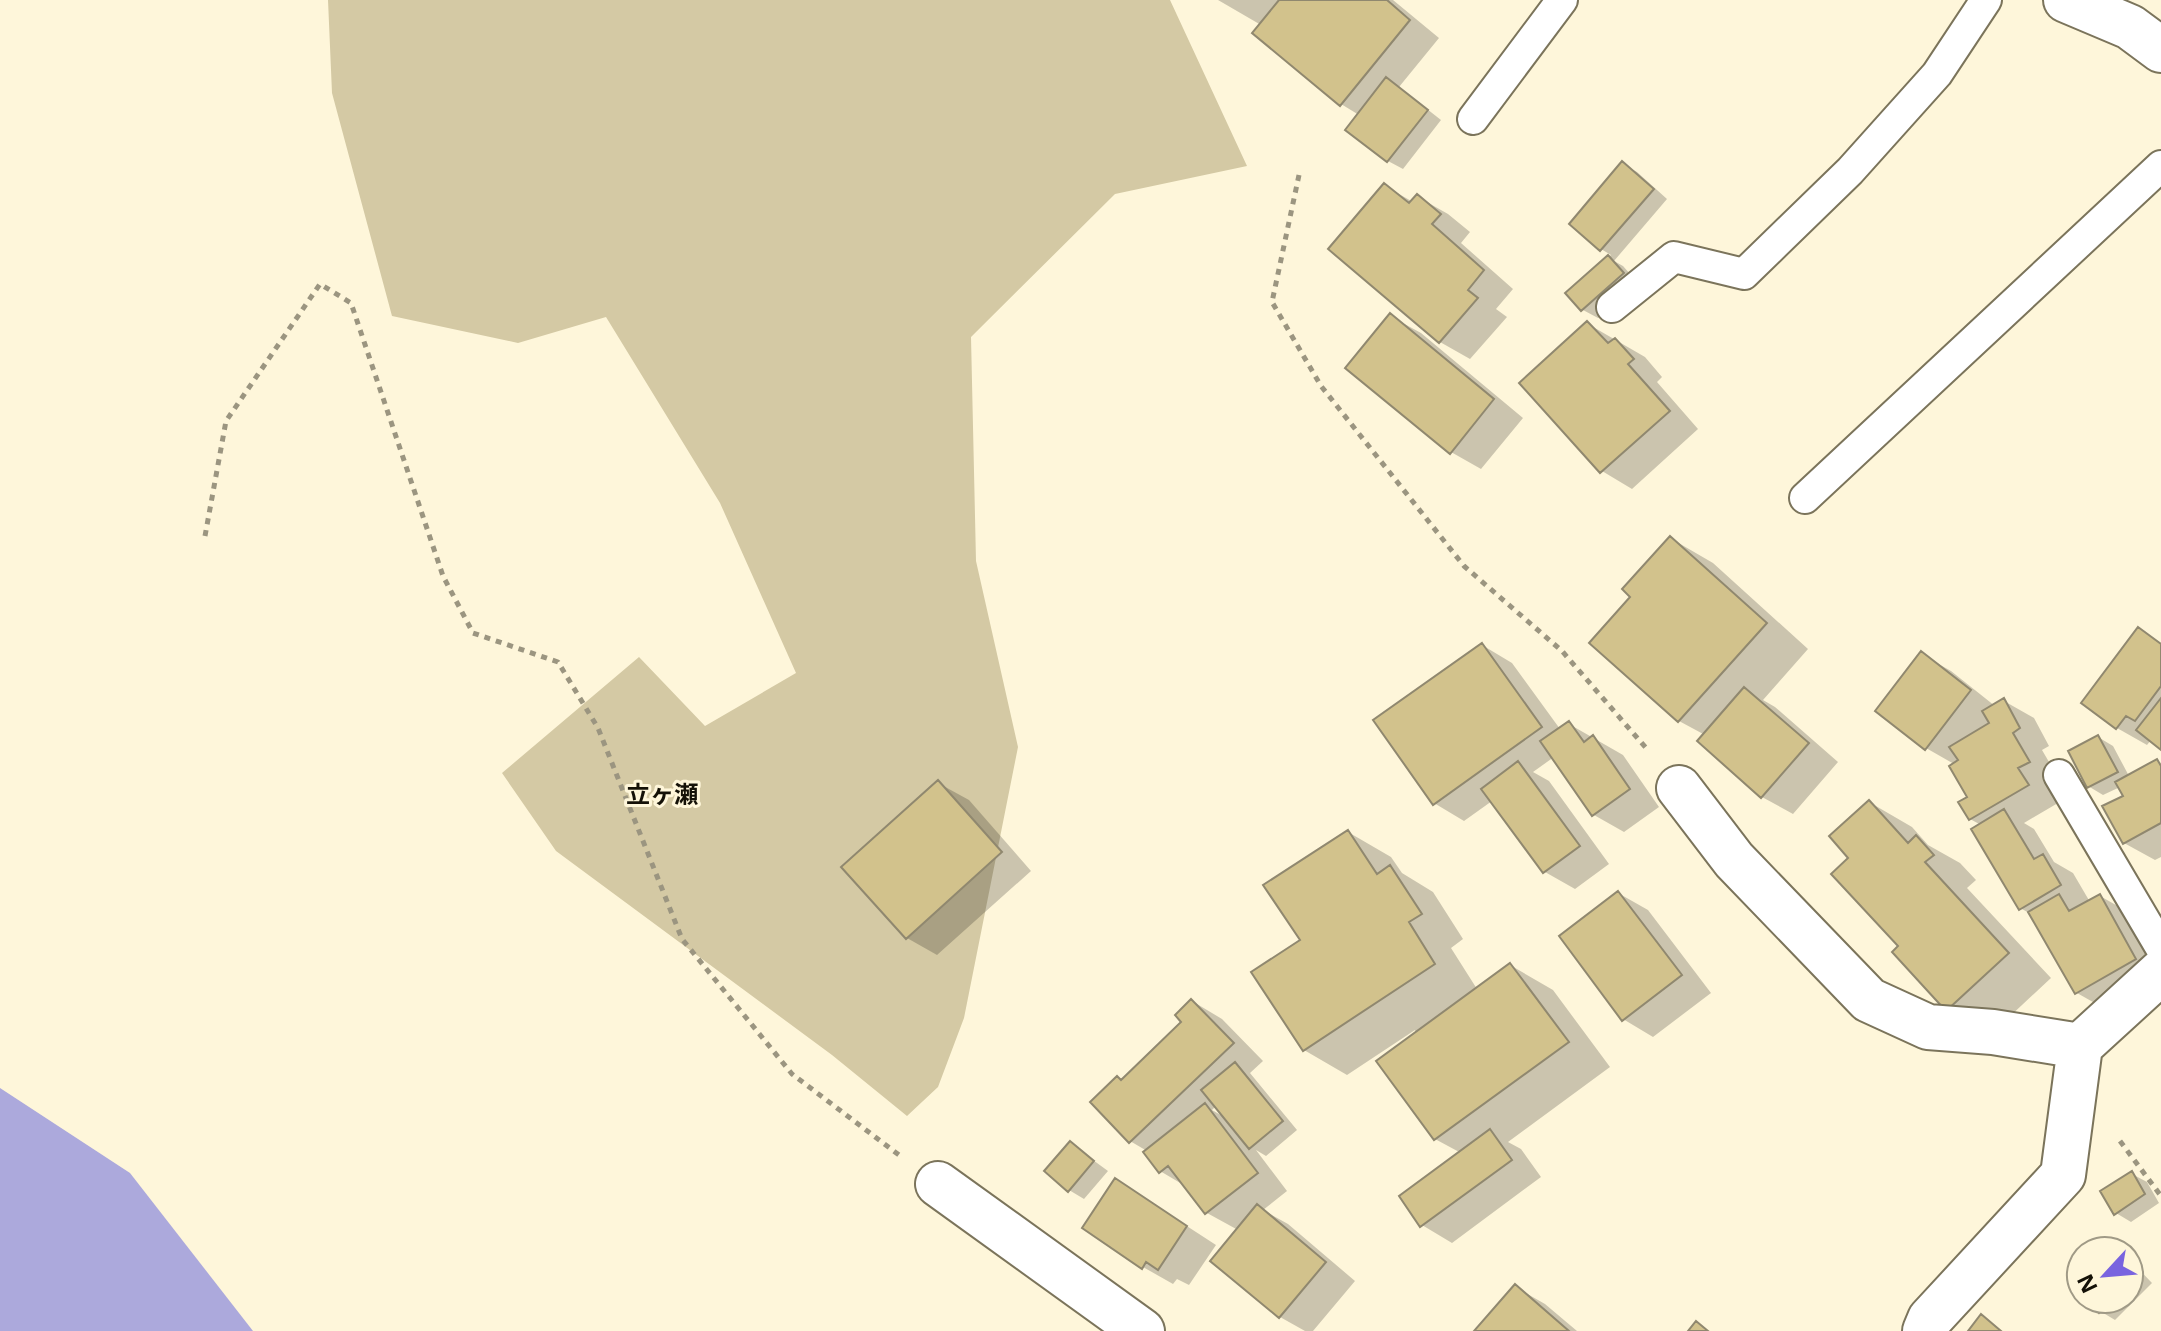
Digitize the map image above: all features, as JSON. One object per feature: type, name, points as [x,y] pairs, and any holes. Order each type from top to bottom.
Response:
[{"type":"street","points":[[2066,0],[2130,27],[2161,50]]},
{"type":"street","points":[[1679,788],[1734,860],[1869,1000],[1928,1027],[1993,1032],[2080,1046]]},
{"type":"street","points":[[1925,1331],[1930,1319],[2063,1175],[2080,1046],[2161,972]]},
{"type":"street","points":[[938,1184],[1142,1331]]},
{"type":"lane","points":[[1473,119],[1562,0]]},
{"type":"lane","points":[[1612,307],[1674,257],[1744,274],[1850,171],[1937,74],[1986,0]]},
{"type":"lane","points":[[1805,498],[2161,166]]},
{"type":"lane","points":[[2059,775],[2161,948]]},
{"type":"path","points":[[1299,175],[1272,302],[1321,386],[1464,566],[1562,651],[1679,788]]},
{"type":"path","points":[[205,536],[226,421],[320,284],[351,303],[443,576],[473,633],[558,662],[598,728],[682,939],[792,1074],[938,1184]]},
{"type":"shaded area","points":[[328,0],[1170,0],[1247,166],[1115,194],[971,337],[976,561],[1018,747],[964,1018],[938,1087],[907,1116],[832,1055],[556,851],[502,773],[639,657],[705,726],[796,673],[720,503],[606,317],[518,343],[392,316],[332,93]]},
{"type":"water","points":[[0,1088],[130,1173],[253,1331],[0,1331]]},
{"type":"building","points":[[1279,0],[1387,0],[1410,20],[1340,106],[1252,33]]},
{"type":"building","points":[[1386,77],[1428,110],[1387,162],[1345,130]]},
{"type":"building","points":[[1622,161],[1654,189],[1600,251],[1569,224]]},
{"type":"building","points":[[1384,183],[1409,203],[1417,194],[1441,214],[1432,224],[1484,270],[1468,290],[1478,298],[1439,343],[1328,249]]},
{"type":"building","points":[[1608,255],[1624,273],[1581,311],[1565,293]]},
{"type":"building","points":[[1390,313],[1494,399],[1450,454],[1345,368]]},
{"type":"building","points":[[1587,321],[1608,343],[1615,338],[1634,359],[1628,364],[1670,411],[1600,473],[1519,383]]},
{"type":"building","points":[[1670,536],[1767,623],[1678,722],[1589,643],[1630,597],[1622,589]]},
{"type":"building","points":[[2138,627],[2161,644],[2161,686],[2135,721],[2126,716],[2116,729],[2081,703]]},
{"type":"building","points":[[1482,643],[1542,727],[1433,805],[1373,720]]},
{"type":"building","points":[[1921,651],[1971,690],[1925,750],[1875,711]]},
{"type":"building","points":[[1744,687],[1809,743],[1761,798],[1697,741]]},
{"type":"building","points":[[2004,698],[2020,728],[2013,733],[2030,762],[2018,768],[2029,785],[1969,820],[1958,802],[1967,797],[1949,766],[1958,760],[1949,747],[1989,723],[1982,711]]},
{"type":"building","points":[[2161,698],[2161,750],[2136,730]]},
{"type":"building","points":[[1569,721],[1584,742],[1593,735],[1630,789],[1592,816],[1540,741]]},
{"type":"building","points":[[2098,735],[2118,772],[2087,788],[2068,751]]},
{"type":"building","points":[[2157,759],[2161,766],[2161,823],[2123,844],[2102,806],[2123,796],[2115,782]]},
{"type":"building","points":[[1518,761],[1580,846],[1543,873],[1481,789]]},
{"type":"building","points":[[938,780],[1002,852],[906,939],[841,867]]},
{"type":"building","points":[[1869,800],[1908,843],[1916,835],[1934,855],[1925,862],[2009,953],[1946,1011],[1892,952],[1898,946],[1831,874],[1848,858],[1829,836]]},
{"type":"building","points":[[2004,809],[2034,859],[2043,854],[2061,885],[2019,910],[1971,829]]},
{"type":"building","points":[[1348,830],[1377,874],[1390,865],[1422,914],[1409,922],[1435,964],[1303,1051],[1251,972],[1300,940],[1263,885]]},
{"type":"building","points":[[1618,891],[1682,975],[1622,1021],[1559,936]]},
{"type":"building","points":[[2059,894],[2069,911],[2100,894],[2136,959],[2075,994],[2028,912]]},
{"type":"building","points":[[1510,963],[1569,1042],[1434,1140],[1376,1061]]},
{"type":"building","points":[[1191,999],[1234,1043],[1129,1143],[1090,1102],[1117,1076],[1121,1080],[1181,1022],[1175,1015]]},
{"type":"building","points":[[1235,1062],[1283,1121],[1249,1149],[1201,1090]]},
{"type":"building","points":[[1205,1103],[1258,1173],[1205,1214],[1168,1166],[1159,1173],[1143,1152]]},
{"type":"building","points":[[1490,1129],[1512,1160],[1420,1227],[1399,1196]]},
{"type":"building","points":[[1070,1141],[1094,1161],[1068,1192],[1044,1171]]},
{"type":"building","points":[[2132,1171],[2145,1194],[2114,1215],[2100,1191]]},
{"type":"building","points":[[1115,1178],[1187,1226],[1158,1270],[1146,1262],[1142,1269],[1082,1228]]},
{"type":"building","points":[[1257,1204],[1326,1262],[1279,1318],[1210,1261]]},
{"type":"building","points":[[1515,1284],[1569,1331],[1474,1331]]},
{"type":"building","points":[[1981,1314],[2001,1331],[1968,1331]]},
{"type":"building","points":[[1696,1321],[1708,1331],[1688,1331]]},
{"type":"district","name":"立ヶ瀬","points":[[662,793]]}]
